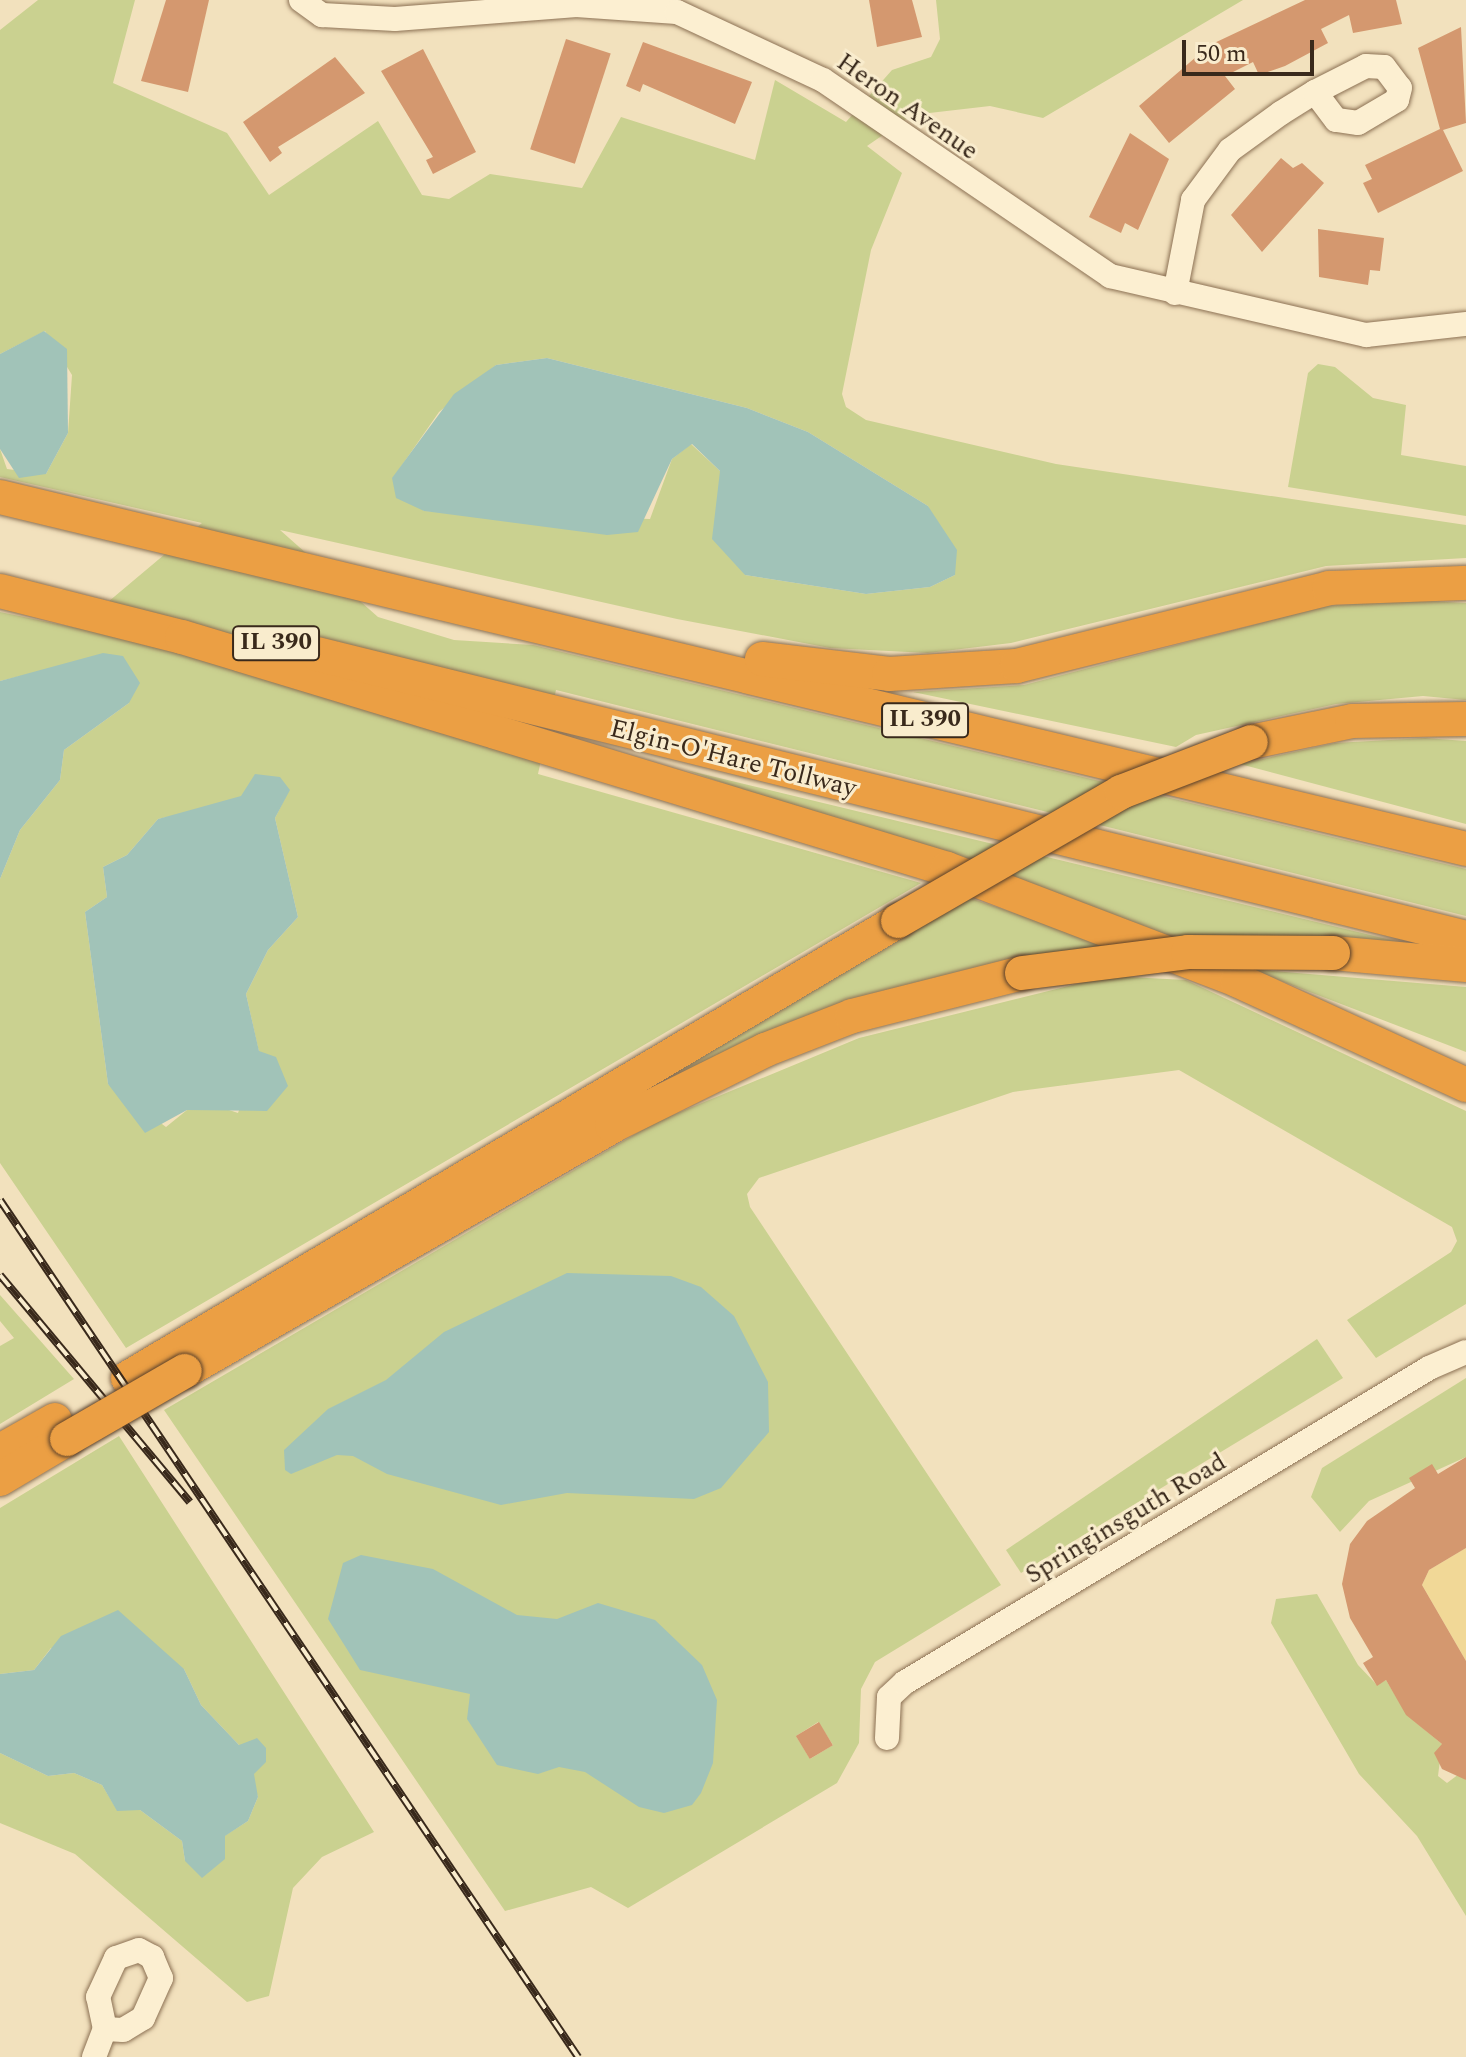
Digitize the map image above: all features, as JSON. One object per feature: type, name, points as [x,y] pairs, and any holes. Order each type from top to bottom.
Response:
[{"type":"highway","name":"IL 390","points":[[0,497],[1466,849]]},
{"type":"highway","name":"Elgin-O'Hare Tollway","points":[[0,576],[547,729],[1466,938]]},
{"type":"highway","points":[[461,607],[506,603],[771,661],[889,674],[1017,666],[1329,588],[1466,583]]},
{"type":"highway","points":[[0,591],[547,729],[1081,917],[1466,1085]]},
{"type":"highway","points":[[0,1479],[61,1430],[178,1362],[898,921],[1121,792],[1251,742],[1352,721],[1466,719]]},
{"type":"highway","points":[[178,1362],[612,1126],[765,1050],[852,1016],[1022,973],[1188,952],[1333,953],[1466,965]]},
{"type":"highway","points":[[0,1451],[61,1430]]},
{"type":"street","name":"Heron Avenue","points":[[301,0],[322,15],[395,19],[576,5],[677,12],[823,80],[1110,276],[1366,335],[1466,324]]},
{"type":"street","points":[[1175,293],[1193,200],[1230,150],[1315,92]]},
{"type":"street","name":"Springinsguth Road","points":[[1429,1368],[1466,1334]]},
{"type":"street","name":"Springinsguth Road","points":[[887,1738],[889,1697],[904,1683],[1429,1368],[1466,1352]]},
{"type":"street","points":[[94,2057],[105,2029]]},
{"type":"green space","points":[[38,0],[135,0],[113,83],[227,133],[269,195],[378,121],[422,195],[449,199],[490,174],[582,188],[621,117],[755,160],[775,80],[846,122],[892,70],[931,57],[940,39],[936,0],[1243,0],[1043,118],[990,106],[912,115],[867,146],[902,173],[871,250],[842,394],[846,407],[866,420],[1056,464],[1466,525],[1466,558],[1326,566],[1011,643],[928,653],[830,648],[677,619],[280,530],[378,617],[454,640],[533,645],[1466,869],[1466,916],[556,690],[538,774],[921,883],[126,1348],[0,1163],[0,879],[20,830],[60,780],[64,750],[129,703],[33,673],[0,681],[0,612],[77,628],[202,523],[0,477],[0,449],[7,469],[46,474],[68,433],[72,375],[45,331],[0,354],[0,30]],"holes":[[[547,358],[747,408],[808,432],[928,506],[955,575],[930,587],[866,594],[745,575],[720,471],[691,444],[672,459],[650,519],[424,511],[393,478],[439,412],[496,365]],[[289,790],[275,818],[298,917],[268,950],[246,994],[259,1052],[238,1113],[217,1106],[187,1110],[166,1127],[108,1084],[85,912],[107,897],[103,867],[127,855],[158,819]]]},
{"type":"green space","points":[[1318,364],[1335,367],[1373,398],[1406,405],[1401,455],[1466,466],[1466,516],[1288,487],[1308,373]]},
{"type":"green space","points":[[1410,600],[1466,603],[1466,700],[1423,696],[1336,704],[1196,735],[1176,747],[913,692],[1024,685],[1325,606]]},
{"type":"green space","points":[[1425,738],[1466,741],[1466,824],[1240,764],[1335,743]]},
{"type":"green space","points":[[686,770],[1395,941],[1169,938]]},
{"type":"green space","points":[[967,897],[1109,945],[817,1015],[625,1101]]},
{"type":"green space","points":[[1250,969],[1466,987],[1466,1052]]},
{"type":"green space","points":[[1109,976],[1186,980],[1466,1111],[1466,1304],[1376,1358],[1347,1320],[1451,1252],[1457,1241],[1452,1227],[1179,1070],[1013,1092],[759,1178],[747,1194],[750,1207],[1001,1585],[875,1662],[861,1689],[859,1743],[837,1783],[628,1908],[591,1887],[505,1911],[164,1410],[656,1122],[859,1038]],"holes":[[[818,1722],[833,1745],[810,1759],[796,1736]]]},
{"type":"green space","points":[[0,1295],[74,1379],[0,1424],[0,1346],[14,1338],[0,1321]]},
{"type":"green space","points":[[1317,1339],[1343,1378],[1021,1573],[1006,1550]]},
{"type":"green space","points":[[1466,1378],[1466,1457],[1369,1501],[1340,1532],[1311,1497],[1322,1468]]},
{"type":"green space","points":[[119,1436],[374,1832],[322,1857],[293,1888],[269,1996],[247,2002],[75,1854],[0,1823],[0,1753],[48,1776],[74,1773],[102,1785],[117,1810],[140,1810],[182,1841],[185,1861],[248,1821],[258,1797],[239,1745],[201,1705],[184,1669],[51,1648],[34,1670],[0,1674],[0,1508]]},
{"type":"green space","points":[[1317,1594],[1358,1665],[1377,1685],[1386,1680],[1407,1715],[1442,1744],[1438,1776],[1447,1783],[1459,1774],[1466,1780],[1466,1916],[1417,1836],[1359,1774],[1271,1623],[1276,1599]]},
{"type":"sand","points":[[1466,1548],[1466,1661],[1422,1585],[1429,1570]]},
{"type":"water","points":[[44,331],[67,349],[68,433],[46,474],[19,478],[0,449],[0,354]]},
{"type":"water","points":[[547,358],[747,408],[808,432],[928,506],[957,550],[955,575],[930,587],[866,594],[745,575],[712,539],[720,471],[692,444],[672,459],[638,532],[607,535],[424,511],[396,498],[392,478],[454,394],[496,365]]},
{"type":"water","points":[[103,653],[123,656],[140,683],[129,703],[64,750],[60,780],[20,830],[0,879],[0,681]]},
{"type":"water","points":[[255,774],[280,777],[290,790],[275,818],[298,917],[268,950],[246,994],[259,1051],[276,1057],[288,1086],[267,1111],[187,1110],[145,1133],[108,1084],[85,912],[107,897],[103,867],[127,855],[158,819],[241,796]]},
{"type":"water","points":[[567,1273],[671,1276],[701,1287],[734,1316],[768,1382],[769,1432],[721,1488],[694,1499],[567,1493],[501,1505],[387,1474],[353,1456],[337,1455],[291,1474],[285,1470],[284,1450],[328,1409],[386,1380],[444,1332]]},
{"type":"water","points":[[361,1555],[433,1569],[517,1615],[557,1619],[598,1603],[655,1620],[702,1665],[717,1700],[713,1763],[701,1793],[692,1805],[664,1813],[639,1807],[585,1772],[559,1767],[538,1774],[497,1765],[467,1719],[470,1694],[360,1670],[328,1619],[343,1563]]},
{"type":"water","points":[[118,1610],[184,1669],[201,1705],[239,1745],[257,1738],[266,1748],[266,1762],[254,1774],[258,1797],[248,1821],[225,1836],[225,1859],[202,1878],[185,1861],[182,1841],[140,1810],[117,1811],[102,1785],[74,1773],[48,1776],[0,1753],[0,1674],[34,1670],[61,1636]]},
{"type":"building","points":[[166,0],[209,0],[188,92],[141,81]]},
{"type":"building","points":[[869,0],[912,0],[922,37],[877,47]]},
{"type":"building","points":[[1305,0],[1396,0],[1402,24],[1353,33],[1349,15],[1321,29],[1328,43],[1285,66],[1259,75],[1253,62],[1225,76],[1235,89],[1169,143],[1139,106],[1210,45]]},
{"type":"building","points":[[1461,27],[1466,123],[1443,130],[1463,171],[1378,213],[1363,183],[1372,179],[1365,165],[1440,129],[1418,48]]},
{"type":"building","points":[[566,39],[611,54],[575,164],[530,149]]},
{"type":"building","points":[[643,42],[752,82],[735,124],[643,84],[640,92],[626,86]]},
{"type":"building","points":[[423,49],[476,152],[433,174],[426,160],[433,157],[381,71]]},
{"type":"building","points":[[335,57],[365,93],[278,147],[282,153],[270,162],[243,122]]},
{"type":"building","points":[[1130,133],[1169,159],[1138,230],[1125,223],[1121,233],[1089,217]]},
{"type":"building","points":[[1281,158],[1293,168],[1302,163],[1324,183],[1262,252],[1231,215]]},
{"type":"building","points":[[1318,229],[1384,238],[1380,271],[1370,270],[1368,285],[1319,277]]},
{"type":"building","points":[[1466,1457],[1466,1548],[1429,1570],[1422,1585],[1466,1661],[1466,1780],[1442,1769],[1434,1753],[1442,1744],[1406,1715],[1386,1680],[1377,1686],[1363,1663],[1373,1657],[1350,1618],[1342,1584],[1350,1544],[1367,1521],[1415,1488],[1409,1478],[1432,1464],[1438,1474]]},
{"type":"building","points":[[819,1722],[833,1745],[810,1759],[796,1736]]},
{"type":"railway","points":[[0,1200],[578,2057]]},
{"type":"railway","points":[[0,1275],[190,1502]]}]
